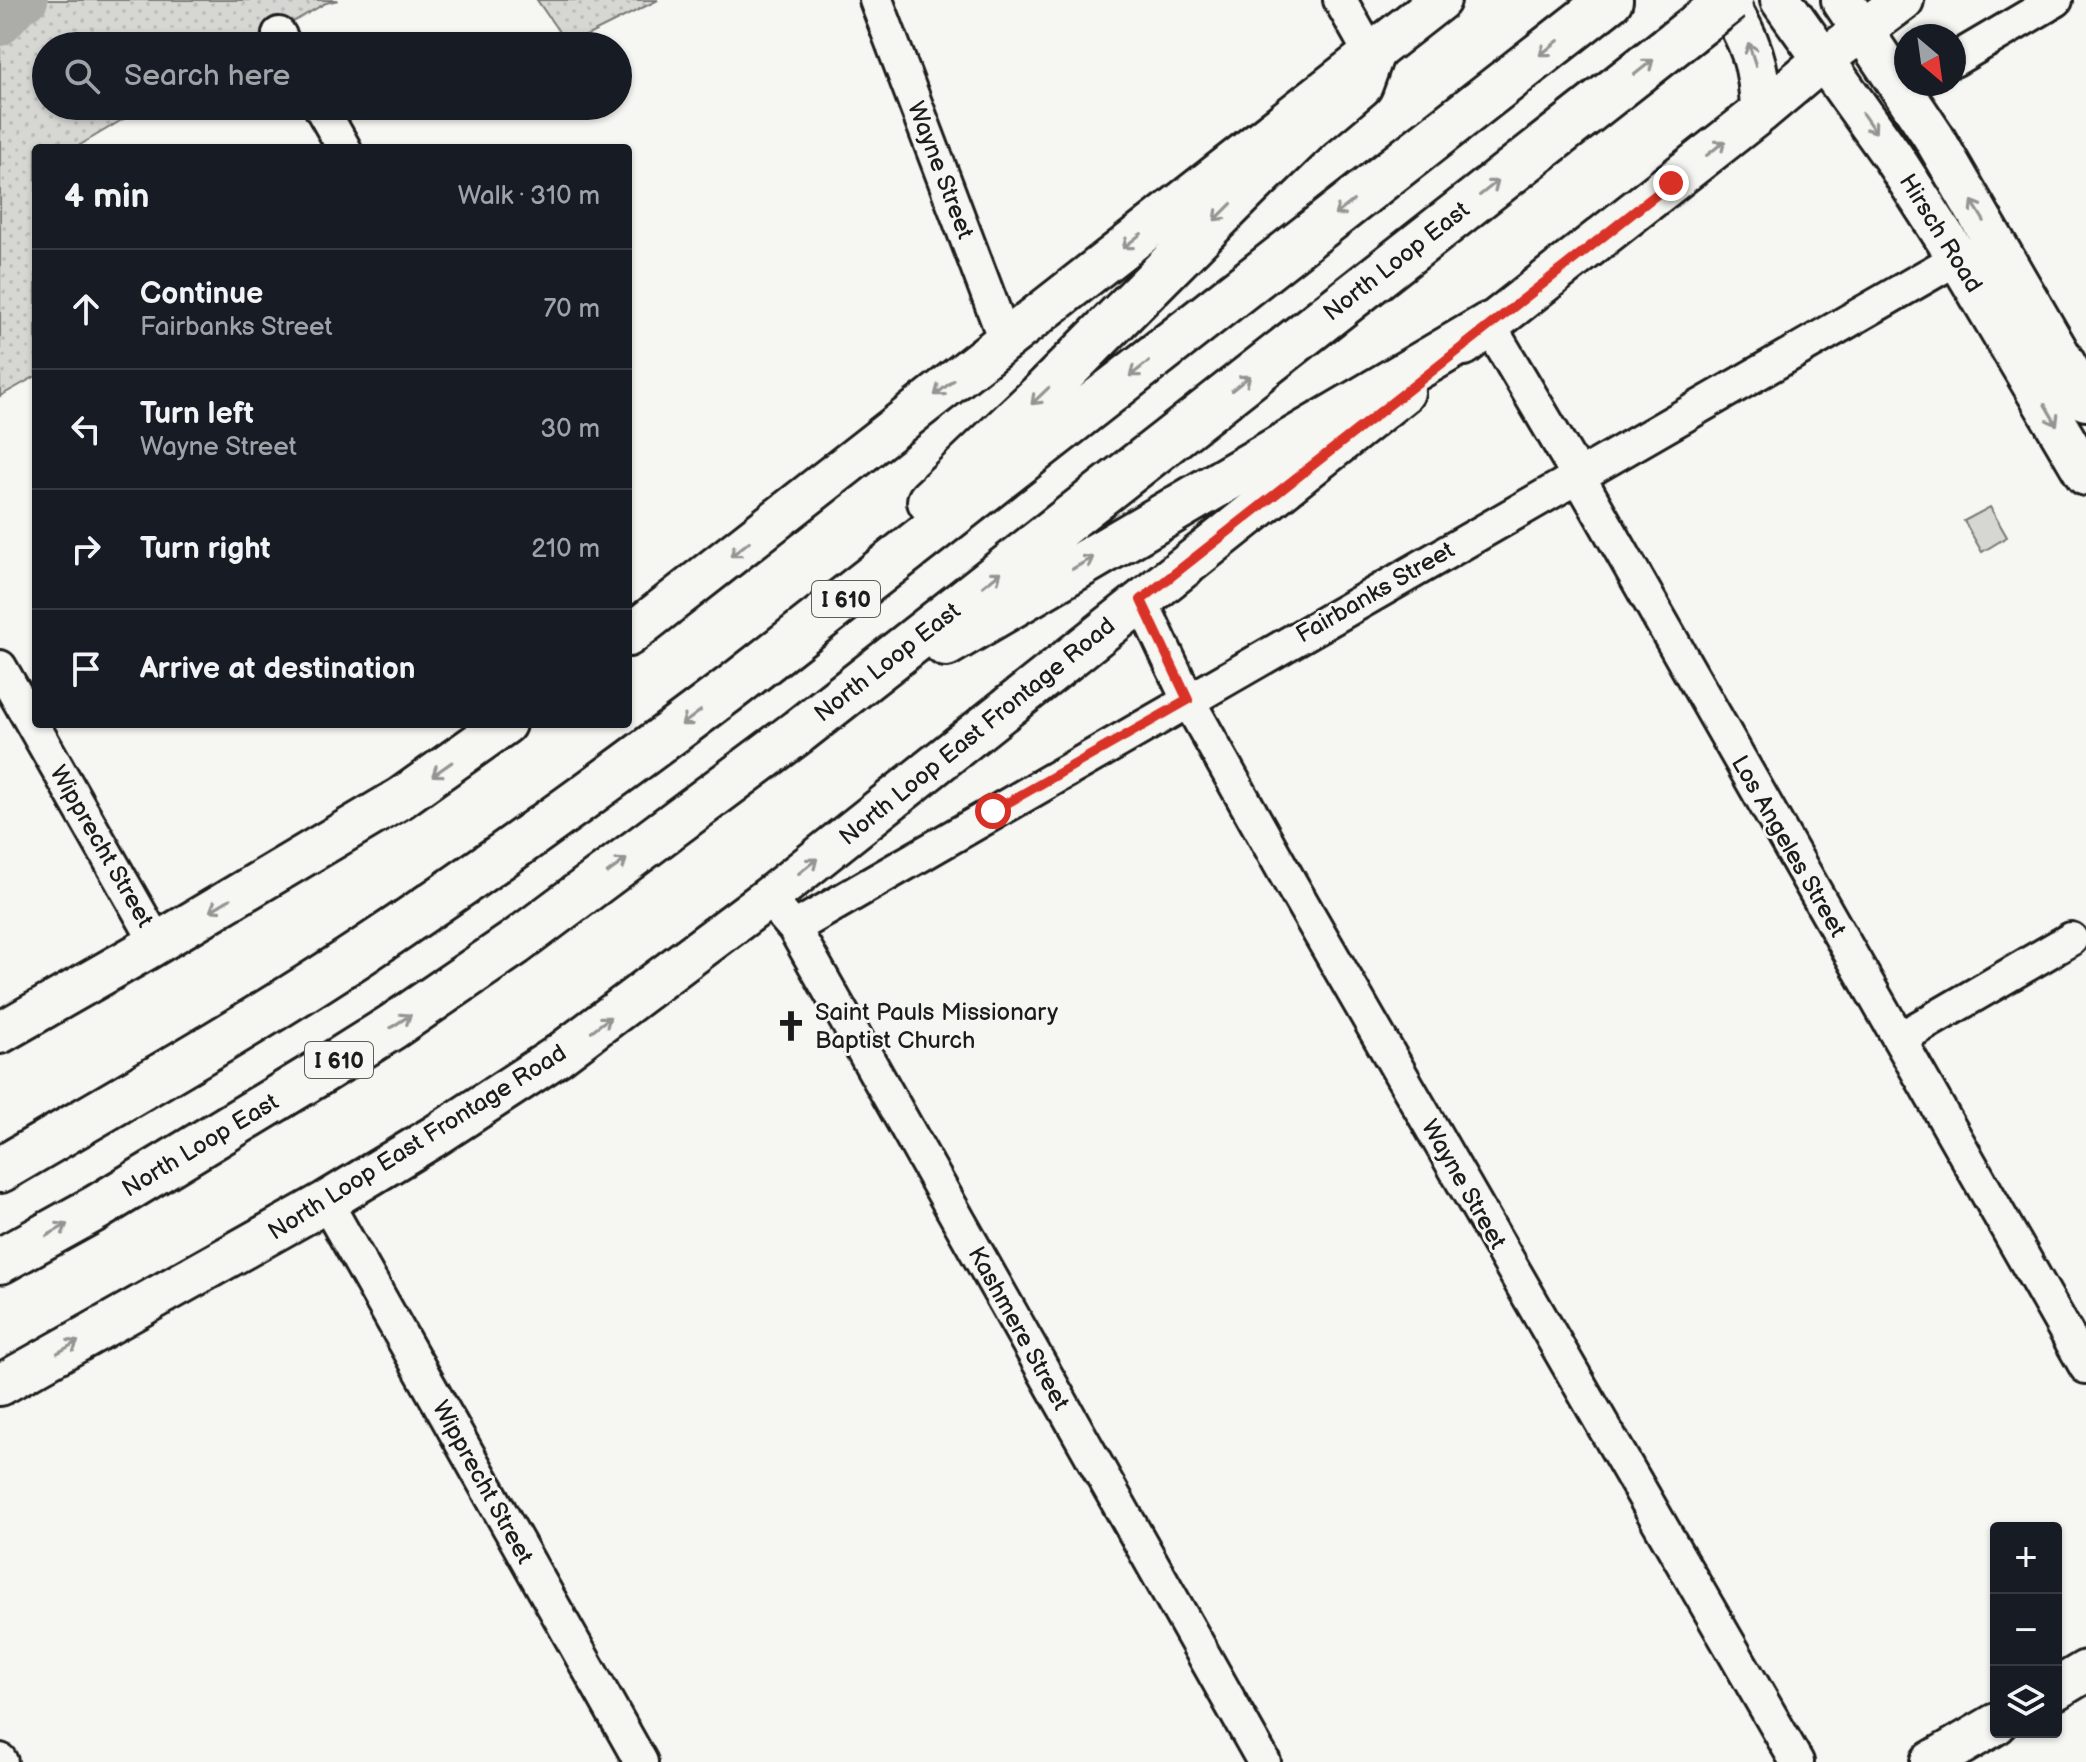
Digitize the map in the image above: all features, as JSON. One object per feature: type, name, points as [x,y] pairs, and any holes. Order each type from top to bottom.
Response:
[{"type":"highway","name":"I 610","points":[[0,1170],[160,1078],[357,955],[577,803],[735,685],[1610,0]]},
{"type":"highway","name":"North Loop East","points":[[0,1261],[96,1208],[322,1071],[515,943],[799,731],[1728,0]]},
{"type":"highway","points":[[735,685],[1040,396],[1299,138],[1360,85],[1371,55]]},
{"type":"highway","points":[[799,731],[1489,325]]},
{"type":"main road","points":[[632,633],[1440,0]]},
{"type":"main road","points":[[1728,0],[1754,56],[1760,83],[1761,112]]},
{"type":"main road","name":"Hirsch Road","points":[[1781,0],[1893,157],[1958,258],[2086,475]]},
{"type":"main road","name":"North Loop East Frontage Road","points":[[0,1385],[326,1202],[556,1057],[768,898],[1761,112],[1824,59],[1853,15],[1903,0]]},
{"type":"main road","name":"Hirsch Road","points":[[1853,15],[1894,68]]},
{"type":"main road","name":"Hirsch Road","points":[[1914,96],[2086,400]]},
{"type":"main road","points":[[1958,258],[1991,271],[1999,279],[2057,378],[2086,408]]},
{"type":"main road","points":[[0,1033],[401,798],[499,728]]},
{"type":"main road","points":[[2062,1685],[2086,1671]]},
{"type":"main road","points":[[1931,1762],[1990,1728]]},
{"type":"street","name":"Wayne Street","points":[[876,0],[1005,340]]},
{"type":"street","points":[[1340,0],[1371,55]]},
{"type":"street","points":[[1966,53],[2056,0]]},
{"type":"street","points":[[328,120],[342,144]]},
{"type":"street","name":"Fairbanks Street","points":[[794,928],[1958,258]]},
{"type":"street","name":"Los Angeles Street","points":[[1489,325],[1579,477],[2086,1367]]},
{"type":"street","name":"Wayne Street","points":[[1141,600],[1188,700],[1291,884],[1797,1762]]},
{"type":"street","name":"Wipprecht Street","points":[[0,667],[32,723]]},
{"type":"street","name":"Wipprecht Street","points":[[35,728],[157,943]]},
{"type":"street","name":"Kashmere Street","points":[[768,898],[794,928],[1264,1762]]},
{"type":"street","points":[[1899,1039],[2071,939]]},
{"type":"street","name":"Wipprecht Street","points":[[326,1202],[641,1762]]},
{"type":"shaded area","points":[[0,0],[338,0],[326,3],[275,32],[32,32],[32,120],[122,120],[82,144],[32,144],[32,378],[0,396]]},
{"type":"shaded area","points":[[537,0],[658,0],[594,32],[559,32]]},
{"type":"shaded area","points":[[1990,507],[2007,537],[1982,552],[1964,521]]},
{"type":"waterway","points":[[0,27],[19,6],[29,0]]},
{"type":"place","name":"Saint Pauls Missionary Baptist Church","points":[[791,1026]]},
{"type":"route","points":[[993,811],[1188,700],[1141,600],[1671,183]]}]
